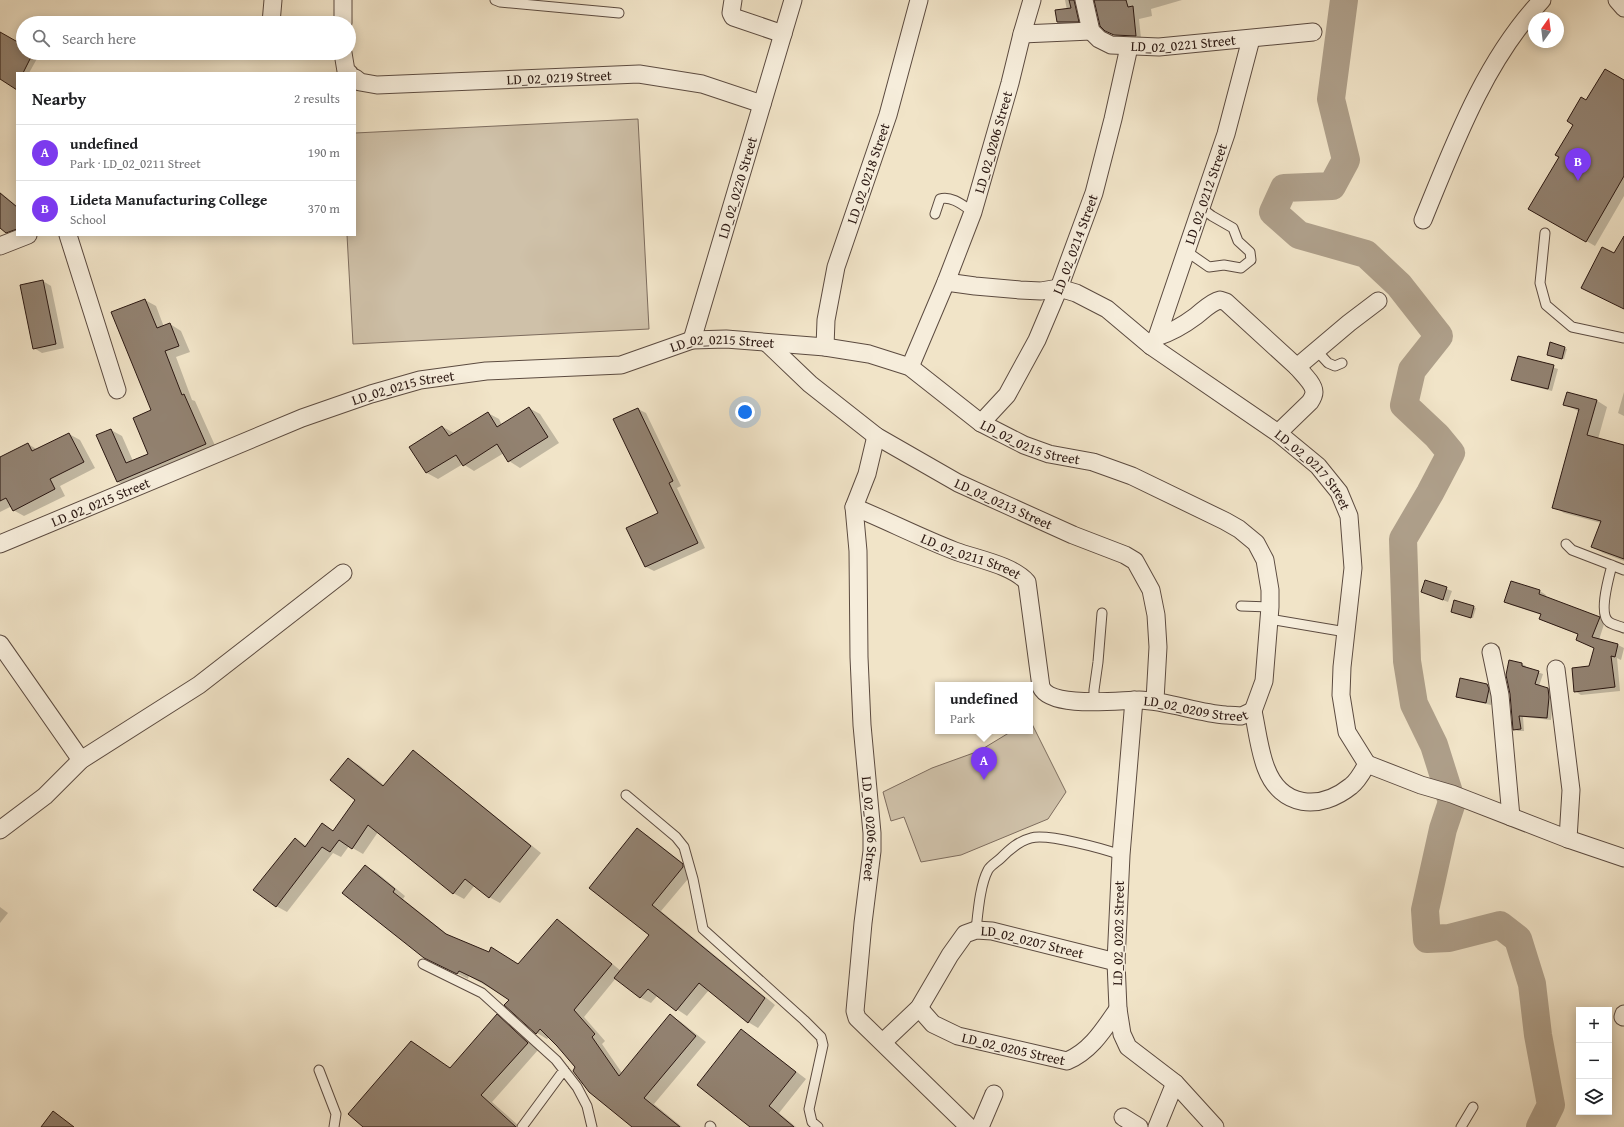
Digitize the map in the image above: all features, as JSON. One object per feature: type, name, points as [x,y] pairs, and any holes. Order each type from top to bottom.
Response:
[{"type":"street","points":[[272,16],[273,0]]},
{"type":"street","points":[[343,0],[343,16]]},
{"type":"street","points":[[733,0],[731,13],[733,17],[783,34]]},
{"type":"street","name":"LD_02_0220 Street","points":[[692,340],[793,0]]},
{"type":"street","name":"LD_02_0218 Street","points":[[824,347],[826,320],[836,267],[888,115],[919,0]]},
{"type":"street","name":"LD_02_0206 Street","points":[[910,366],[946,282],[973,212],[1032,0]]},
{"type":"street","points":[[1022,34],[1090,31],[1084,0]]},
{"type":"street","points":[[1423,220],[1464,120],[1514,32],[1542,0]]},
{"type":"street","points":[[1617,0],[1624,8]]},
{"type":"street","name":"LD_02_0221 Street","points":[[1090,31],[1111,45],[1128,47],[1159,47],[1313,32]]},
{"type":"street","name":"LD_02_0212 Street","points":[[1154,341],[1226,134],[1251,39]]},
{"type":"street","name":"LD_02_0214 Street","points":[[981,423],[1007,395],[1037,340],[1059,288],[1094,194],[1113,119],[1128,47]]},
{"type":"street","points":[[344,60],[348,72]]},
{"type":"street","name":"LD_02_0219 Street","points":[[356,79],[360,82],[377,85],[639,74],[702,84],[762,104]]},
{"type":"street","points":[[0,246],[25,236]]},
{"type":"street","points":[[68,236],[117,390]]},
{"type":"street","points":[[946,282],[1020,290],[1041,291],[1059,288]]},
{"type":"street","name":"LD_02_0217 Street","points":[[1059,288],[1076,293],[1107,309],[1154,341],[1278,433],[1318,466],[1339,492],[1349,516],[1353,568],[1341,695],[1347,732],[1368,764]]},
{"type":"street","points":[[1154,341],[1178,328],[1212,303],[1220,300],[1226,302],[1297,367],[1311,385],[1314,392],[1310,402],[1278,433]]},
{"type":"street","points":[[1297,367],[1378,301]]},
{"type":"street","name":"LD_02_0215 Street","points":[[0,544],[302,418],[371,394],[420,380],[486,371],[621,365],[692,340],[726,339],[824,347],[869,354],[910,366],[981,423],[1024,445],[1049,454],[1093,462],[1132,476],[1225,521],[1239,529],[1256,543],[1265,560],[1270,590],[1270,613],[1264,681],[1252,711]]},
{"type":"street","name":"LD_02_0213 Street","points":[[767,343],[810,384],[876,436],[958,483],[1073,535],[1125,555],[1135,561],[1150,590],[1156,615],[1158,647],[1155,700]]},
{"type":"street","points":[[854,507],[867,474],[876,436]]},
{"type":"street","name":"LD_02_0206 Street","points":[[854,507],[858,551],[858,657],[872,845],[855,1012],[857,1018],[969,1127]]},
{"type":"street","name":"LD_02_0211 Street","points":[[854,507],[954,550],[1009,569],[1022,576],[1027,582],[1036,639],[1040,682],[1043,692]]},
{"type":"street","points":[[0,830],[45,796],[81,760],[199,685],[343,573]]},
{"type":"street","points":[[0,644],[81,760]]},
{"type":"street","points":[[1491,652],[1500,695],[1511,817]]},
{"type":"street","points":[[1556,669],[1571,790],[1568,840]]},
{"type":"street","name":"LD_02_0209 Street","points":[[1043,692],[1050,696],[1085,703],[1155,700],[1202,712],[1218,714],[1242,716],[1252,711],[1266,768],[1276,785],[1287,795],[1302,802],[1314,804],[1339,795],[1353,785],[1368,764]]},
{"type":"street","name":"LD_02_0202 Street","points":[[1134,700],[1121,855],[1116,962],[1118,1008],[1122,1034],[1128,1047],[1175,1083],[1215,1127]]},
{"type":"street","points":[[1368,764],[1421,785],[1452,794],[1568,840],[1624,858]]},
{"type":"street","name":"LD_02_0207 Street","points":[[882,1042],[919,1008],[961,939],[965,934],[976,930],[997,932],[1116,962]]},
{"type":"street","name":"LD_02_0205 Street","points":[[919,1008],[933,1024],[958,1036],[1067,1061],[1078,1056],[1101,1034],[1118,1008]]},
{"type":"street","points":[[1157,1127],[1175,1083]]},
{"type":"street","points":[[980,1127],[994,1094]]},
{"type":"street","points":[[1123,1117],[1139,1127]]},
{"type":"lane","points":[[495,0],[500,2],[619,13]]},
{"type":"lane","points":[[935,214],[940,199],[944,197],[950,198],[973,212]]},
{"type":"lane","points":[[1186,251],[1209,267],[1224,265],[1241,268],[1251,260],[1250,252],[1238,241],[1233,228],[1200,207]]},
{"type":"lane","points":[[1545,233],[1540,283],[1546,305],[1572,327],[1624,338]]},
{"type":"lane","points":[[1316,350],[1331,365],[1335,366],[1342,363]]},
{"type":"lane","points":[[1566,544],[1572,550],[1624,570]]},
{"type":"lane","points":[[1612,565],[1605,596],[1605,615],[1608,622],[1624,628]]},
{"type":"lane","points":[[1241,606],[1346,632]]},
{"type":"lane","points":[[1094,702],[1102,613]]},
{"type":"lane","points":[[626,795],[676,837],[684,847],[693,879],[702,929],[821,1037],[823,1045],[809,1109],[812,1122],[818,1127]]},
{"type":"lane","points":[[976,930],[984,884],[989,868],[1013,846],[1032,837],[1045,836],[1102,848],[1121,855]]},
{"type":"lane","points":[[423,964],[482,993],[556,1060],[577,1087],[587,1106],[592,1127]]},
{"type":"lane","points":[[319,1070],[336,1114],[334,1127]]},
{"type":"lane","points":[[522,1127],[564,1070]]},
{"type":"lane","points":[[1461,1127],[1473,1107]]},
{"type":"shaded area","points":[[638,119],[649,329],[353,344],[347,236],[356,236],[356,133]]},
{"type":"shaded area","points":[[1033,726],[1066,792],[1048,819],[961,855],[921,862],[904,817],[891,821],[883,792],[932,768],[979,751],[1007,734],[1033,734]]},
{"type":"building","points":[[1069,0],[1074,0],[1079,22],[1057,22],[1055,10],[1071,8]]},
{"type":"building","points":[[1094,0],[1126,0],[1128,7],[1133,6],[1136,36],[1114,35],[1105,31],[1100,26]]},
{"type":"building","points":[[0,32],[16,41],[16,60],[30,60],[24,72],[16,72],[16,89],[0,79]]},
{"type":"building","points":[[1605,69],[1624,80],[1624,176],[1586,242],[1528,209],[1559,157],[1555,155],[1573,125],[1567,121],[1581,97],[1586,100]]},
{"type":"building","points":[[0,193],[16,206],[16,229],[6,233],[0,228]]},
{"type":"building","points":[[1624,236],[1624,309],[1581,288],[1602,247],[1614,253]]},
{"type":"building","points":[[43,280],[56,344],[33,349],[20,285]]},
{"type":"building","points":[[145,299],[157,328],[170,323],[179,346],[165,351],[182,395],[184,394],[206,444],[117,482],[96,435],[111,429],[126,463],[148,454],[133,418],[151,410],[111,312]]},
{"type":"building","points":[[1550,342],[1565,347],[1562,359],[1547,355]]},
{"type":"building","points":[[1518,356],[1554,365],[1548,389],[1511,380]]},
{"type":"building","points":[[1567,392],[1597,400],[1587,435],[1624,445],[1624,559],[1591,547],[1601,521],[1552,508],[1579,409],[1563,405]]},
{"type":"building","points":[[529,407],[548,437],[508,462],[497,444],[463,466],[456,455],[426,473],[409,447],[442,426],[449,436],[488,412],[497,427]]},
{"type":"building","points":[[638,408],[673,481],[669,483],[698,543],[645,567],[626,528],[658,513],[613,419]]},
{"type":"building","points":[[69,433],[84,462],[50,479],[55,489],[13,511],[6,498],[0,501],[0,457],[28,443],[32,451]]},
{"type":"building","points":[[1425,580],[1447,587],[1443,600],[1421,592]]},
{"type":"building","points":[[1511,581],[1540,590],[1539,594],[1600,617],[1592,637],[1618,644],[1615,657],[1611,656],[1615,687],[1574,692],[1572,668],[1589,666],[1594,648],[1576,640],[1578,634],[1539,619],[1541,614],[1504,602]]},
{"type":"building","points":[[1454,600],[1474,606],[1471,618],[1451,612]]},
{"type":"building","points":[[1509,660],[1522,663],[1522,666],[1539,671],[1535,684],[1548,688],[1549,697],[1547,718],[1519,716],[1521,729],[1513,730],[1510,694],[1506,675]]},
{"type":"building","points":[[1460,678],[1487,684],[1489,689],[1486,703],[1456,697]]},
{"type":"building","points":[[413,750],[531,846],[489,898],[465,879],[453,894],[368,825],[352,849],[339,840],[330,852],[322,847],[276,907],[253,890],[295,838],[305,847],[322,823],[333,831],[355,800],[330,780],[348,758],[383,786]]},
{"type":"building","points":[[637,828],[683,864],[683,867],[652,905],[765,998],[748,1023],[699,983],[676,1011],[648,989],[640,998],[614,978],[649,935],[589,888]]},
{"type":"building","points":[[365,865],[395,889],[393,892],[446,934],[489,952],[491,947],[518,964],[557,919],[612,964],[574,1010],[595,1034],[592,1037],[619,1076],[670,1014],[696,1036],[644,1098],[680,1127],[632,1127],[589,1092],[573,1071],[575,1067],[540,1029],[536,1034],[504,1005],[509,1000],[482,982],[459,971],[457,974],[424,958],[342,893]]},
{"type":"building","points":[[497,1014],[528,1043],[481,1095],[516,1127],[363,1127],[348,1114],[411,1041],[450,1068]]},
{"type":"building","points":[[741,1029],[796,1072],[769,1106],[794,1127],[750,1127],[697,1085]]},
{"type":"building","points":[[53,1111],[74,1127],[41,1127]]},
{"type":"waterway","points":[[1344,0],[1331,99],[1346,160],[1332,186],[1284,188],[1273,212],[1299,235],[1366,254],[1399,285],[1439,336],[1412,370],[1404,405],[1437,436],[1451,453],[1403,539],[1407,661],[1414,704],[1434,745],[1452,802],[1443,829],[1425,910],[1427,939],[1449,938],[1500,925],[1518,939],[1532,984],[1538,1035],[1551,1105],[1540,1127]]},
{"type":"place","name":"Lideta Manufacturing College","points":[[1578,181]]},
{"type":"place","name":"undefined","points":[[984,780]]}]
